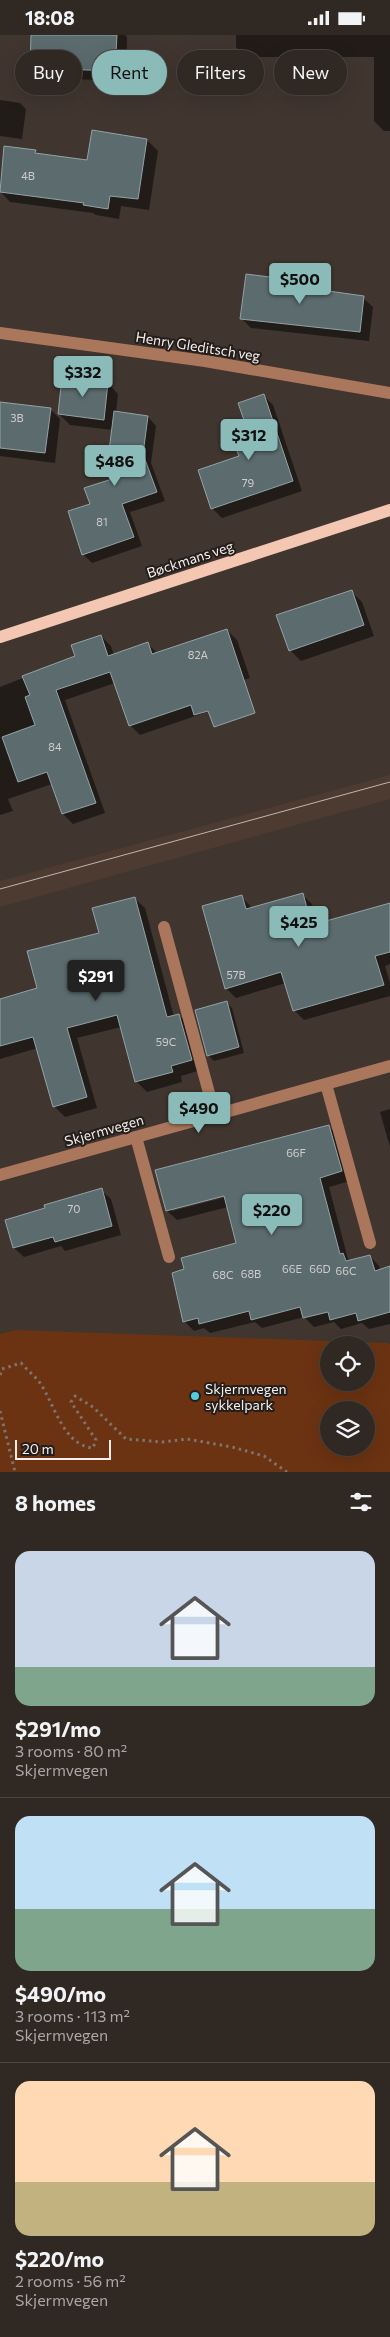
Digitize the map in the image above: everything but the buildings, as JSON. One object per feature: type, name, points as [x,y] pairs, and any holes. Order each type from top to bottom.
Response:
[{"type":"main road","name":"Bøckmans veg","points":[[0,637],[390,510]]},
{"type":"street","name":"Henry Gleditsch veg","points":[[0,333],[206,361],[390,393]]},
{"type":"street","points":[[164,927],[215,1115]]},
{"type":"street","name":"Skjermvegen","points":[[0,1175],[390,1066]]},
{"type":"street","points":[[326,1084],[370,1243]]},
{"type":"street","points":[[136,1137],[169,1257]]},
{"type":"path","points":[[0,1375],[2,1369],[21,1363],[40,1383],[72,1437],[84,1447],[93,1448],[96,1439],[71,1402],[75,1396],[93,1407],[126,1439],[162,1442],[186,1439],[232,1447],[264,1456],[287,1472]]},
{"type":"path","points":[[0,1411],[15,1472]]},
{"type":"shaded area","points":[[390,775],[390,799],[0,907],[0,881]]},
{"type":"shaded area","name":"Skjermvegen sykkelpark","points":[[16,1330],[320,1341],[320,1391],[375,1391],[375,1343],[390,1344],[390,1472],[0,1472],[0,1334]]},
{"type":"tram line","points":[[0,889],[390,782]]},
{"type":"place","name":"Skjermvegen sykkelpark","points":[[195,1396]]}]
